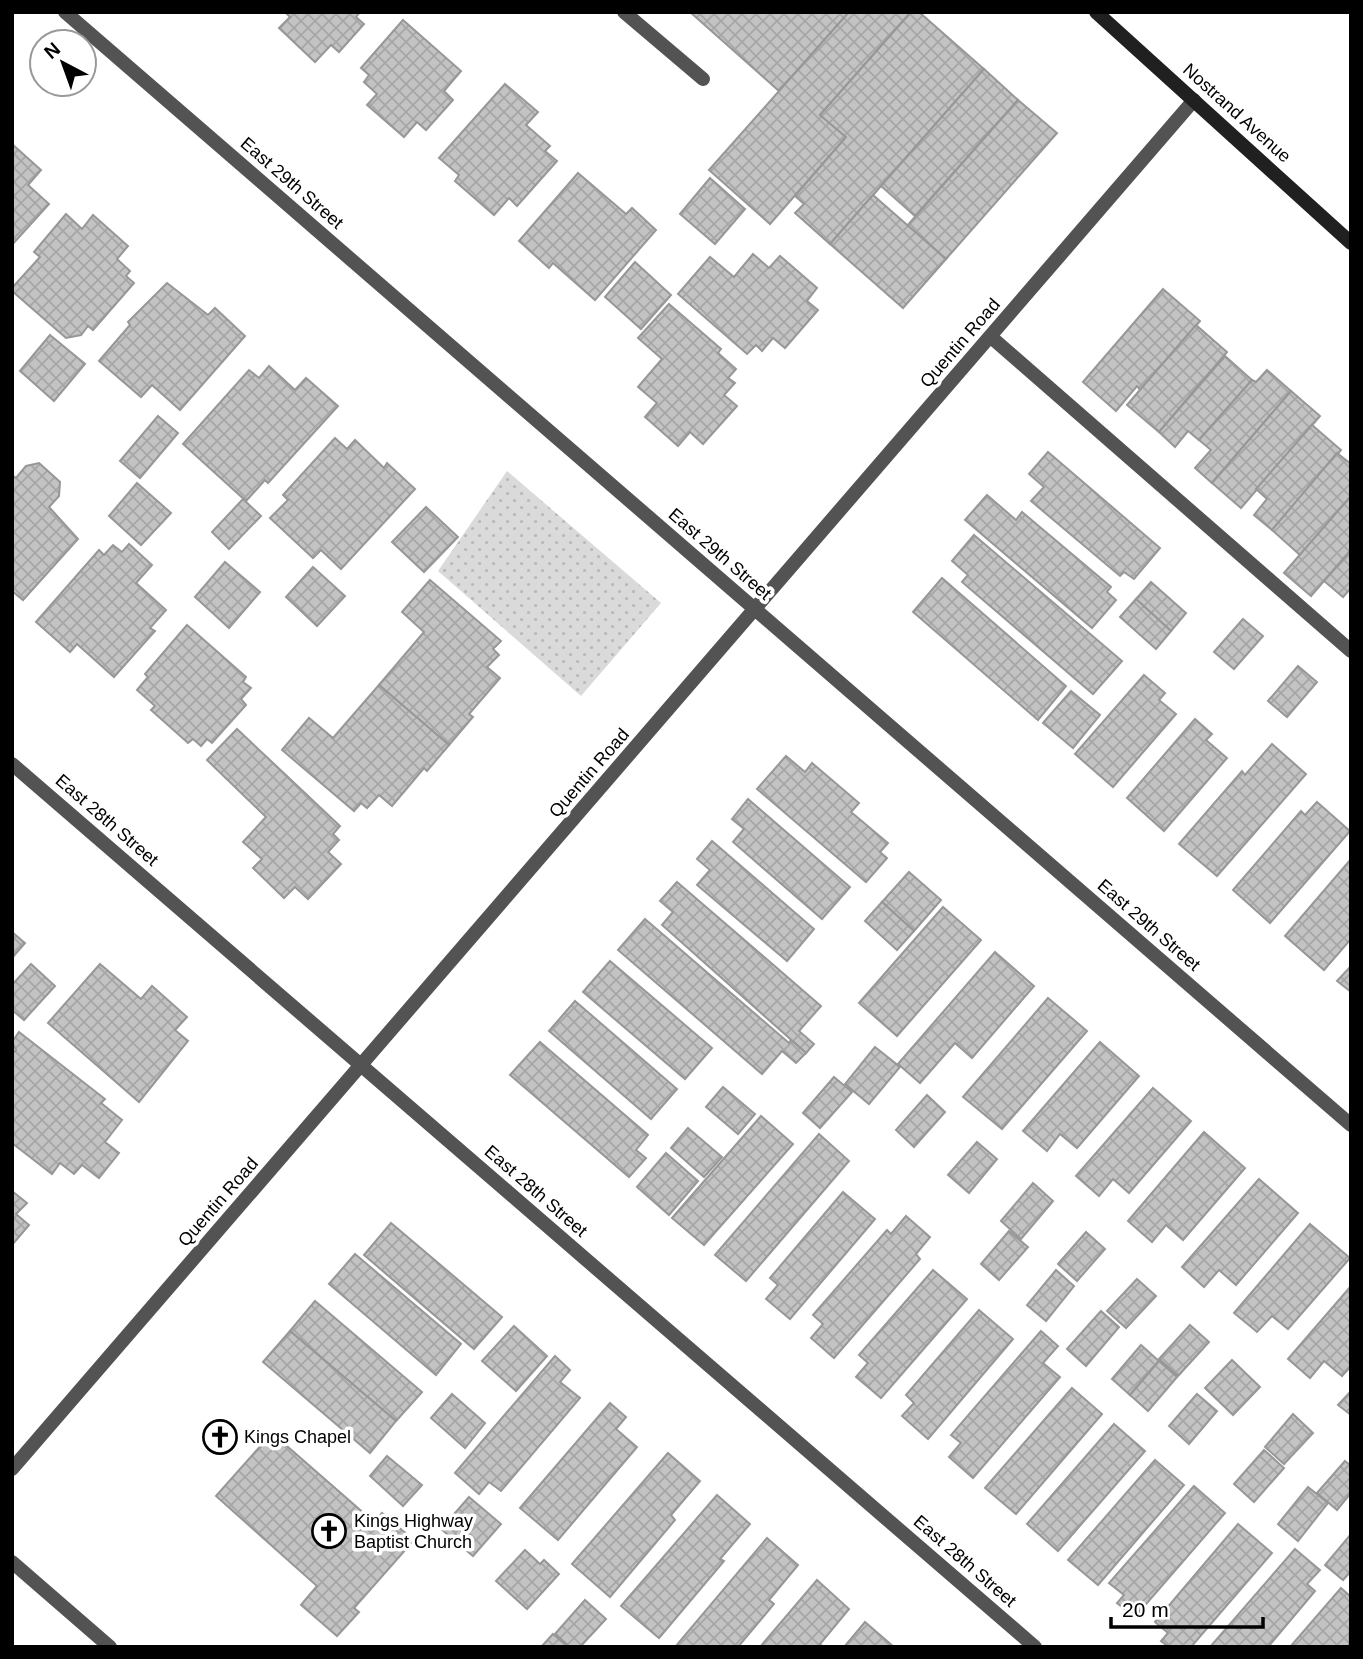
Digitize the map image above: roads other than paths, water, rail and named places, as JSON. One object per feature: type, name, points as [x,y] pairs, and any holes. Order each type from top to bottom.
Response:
[{"type":"main road","name":"Nostrand Avenue","points":[[1096,12],[1351,243]]},
{"type":"street","name":"East 29th Street","points":[[65,12],[1351,1125]]},
{"type":"street","points":[[624,12],[704,79]]},
{"type":"street","name":"Quentin Road","points":[[12,1469],[1194,100]]},
{"type":"street","points":[[990,337],[1351,651]]},
{"type":"street","name":"East 28th Street","points":[[12,764],[1035,1647]]},
{"type":"street","points":[[12,1562],[110,1647]]},
{"type":"place","name":"Kings Chapel","points":[[220,1437]]},
{"type":"place","name":"Kings Highway Baptist Church","points":[[329,1531]]}]
